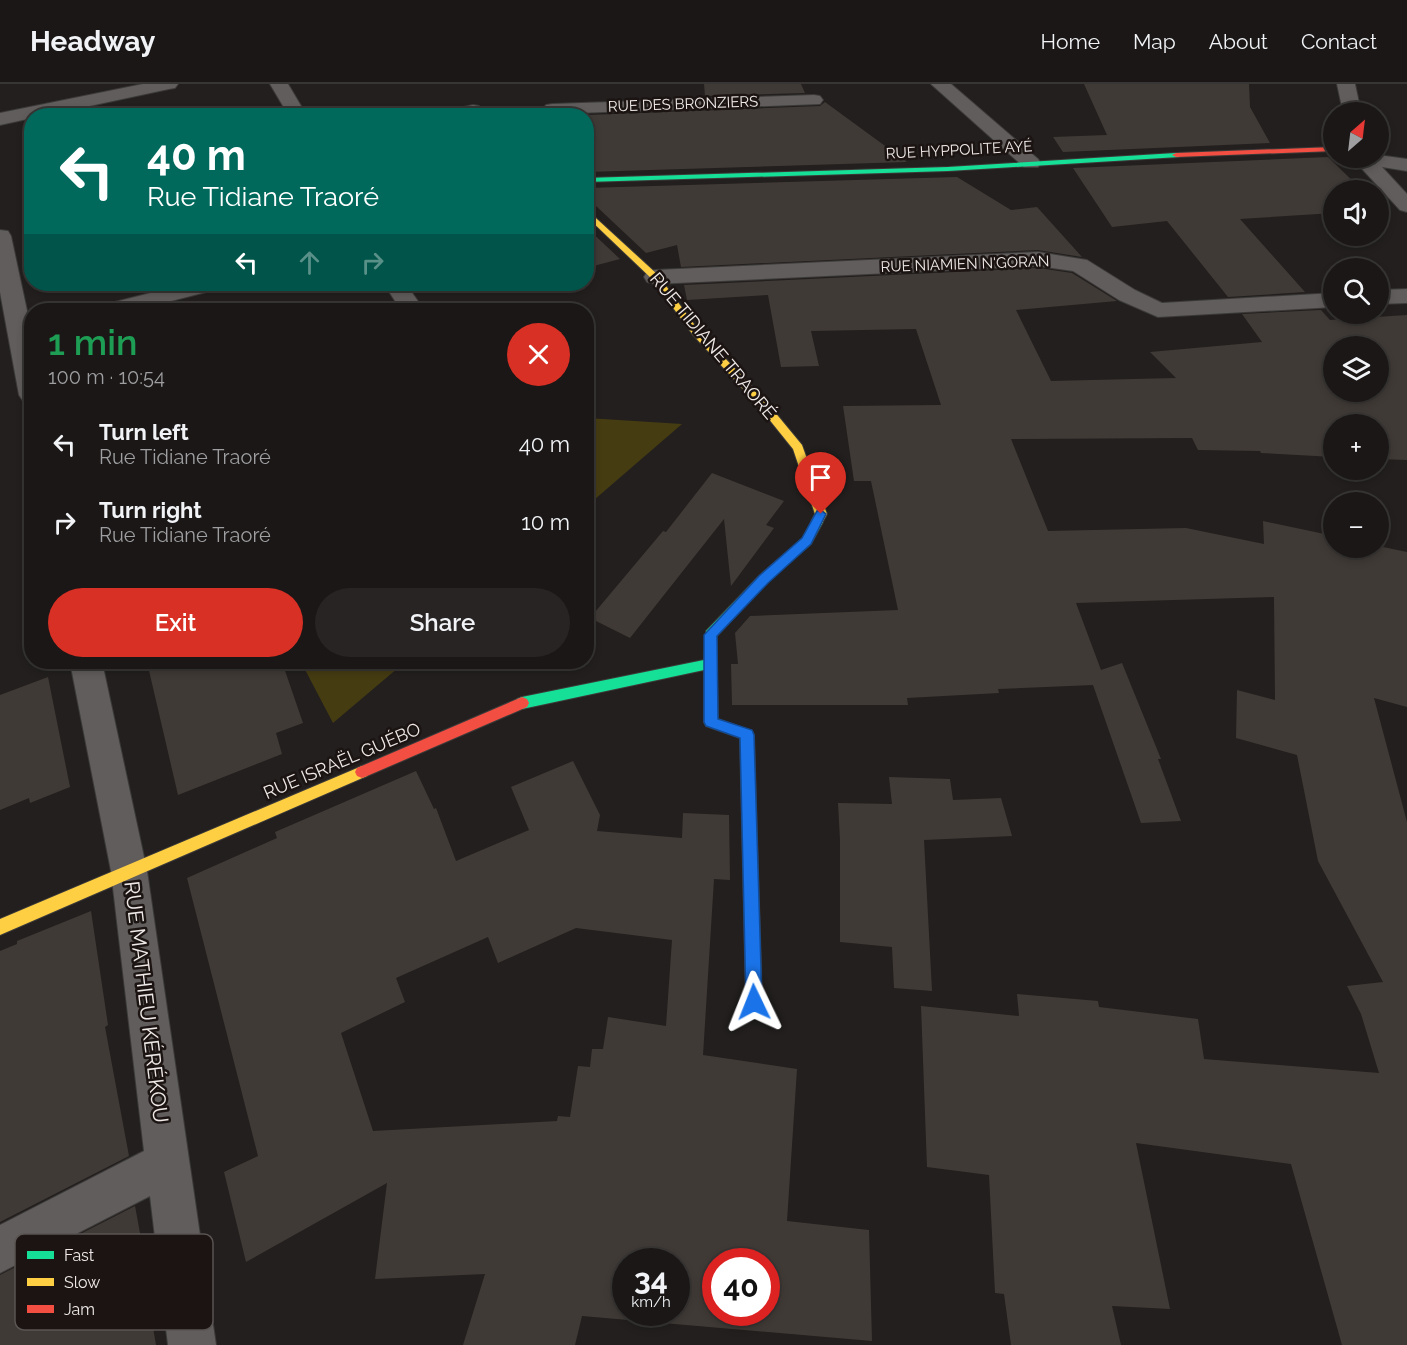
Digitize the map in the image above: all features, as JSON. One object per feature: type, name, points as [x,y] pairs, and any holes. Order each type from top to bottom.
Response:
[{"type":"street","points":[[99,107],[169,84]]},
{"type":"street","points":[[279,84],[293,108]]},
{"type":"street","points":[[940,84],[1031,163]]},
{"type":"street","points":[[1346,84],[1350,102]]},
{"type":"street","name":"RUE DES BRONZIERS","points":[[552,106],[814,100]]},
{"type":"street","points":[[0,119],[24,116]]},
{"type":"street","name":"RUE HYPPOLITE AYÉ","points":[[594,180],[948,169],[1114,157],[1323,149]]},
{"type":"street","points":[[1389,162],[1407,165]]},
{"type":"street","points":[[1372,168],[1407,206]]},
{"type":"street","name":"RUE TIDIANE TRAORÉ","points":[[594,219],[655,277],[696,333],[760,401],[798,448],[821,514],[807,541],[763,579],[710,635],[711,722],[747,735],[754,1002]]},
{"type":"street","points":[[0,236],[24,364]]},
{"type":"street","name":"RUE NIAMIEN N'GORAN","points":[[655,277],[1038,259],[1079,265],[1127,295],[1158,310],[1323,301]]},
{"type":"street","points":[[129,303],[159,291]]},
{"type":"street","points":[[1389,297],[1407,296]]},
{"type":"street","name":"RUE ISRAËL GUÉBO","points":[[0,927],[520,704],[709,664]]},
{"type":"street","name":"RUE MATHIEU KÉRÉKOU","points":[[87,669],[129,871],[177,1234]]},
{"type":"street","points":[[31,1234],[167,1163]]},
{"type":"street","points":[[0,1250],[15,1242]]},
{"type":"street","name":"RUE MATHIEU KÉRÉKOU","points":[[190,1330],[192,1345]]},
{"type":"shaded area","points":[[594,418],[682,424],[594,500]]},
{"type":"shaded area","points":[[305,669],[397,669],[333,723]]},
{"type":"building","points":[[704,84],[801,84],[805,93],[705,96]]},
{"type":"building","points":[[1084,84],[1249,84],[1250,107],[1270,143],[1063,152],[1053,137],[1107,135]]},
{"type":"building","points":[[825,102],[907,162],[594,172],[594,115],[820,106]]},
{"type":"building","points":[[1323,157],[1323,168],[1339,168],[1352,180],[1323,180],[1323,214],[1240,219],[1305,292],[1228,297],[1167,221],[1112,227],[1073,168]]},
{"type":"building","points":[[957,177],[1011,210],[1037,207],[1082,257],[1038,250],[681,267],[677,245],[646,253],[594,205],[594,188]]},
{"type":"building","points":[[594,235],[620,259],[594,266]]},
{"type":"building","points":[[1038,268],[1072,273],[1117,301],[1016,310],[1051,381],[1176,378],[1150,352],[1262,342],[1242,314],[1321,310],[1323,324],[1389,324],[1389,316],[1407,315],[1407,460],[1389,459],[1389,414],[1323,414],[1323,456],[1261,453],[1260,451],[1198,450],[1192,438],[1011,439],[1048,531],[1186,528],[1264,544],[1263,521],[1323,534],[1323,558],[1389,558],[1389,548],[1407,552],[1407,707],[1374,698],[1407,822],[1407,1345],[1342,1345],[1291,1164],[1136,1143],[1170,1309],[1112,1306],[1121,1345],[1011,1345],[1004,1294],[995,1293],[989,1175],[927,1167],[921,1006],[1019,1016],[1017,994],[1098,1001],[1099,1007],[1198,1019],[1204,1059],[1379,1073],[1361,1014],[1347,986],[1383,982],[1318,861],[1297,755],[1236,738],[1237,690],[1275,700],[1274,597],[1076,603],[1101,670],[1122,663],[1161,759],[1158,759],[1181,821],[1141,823],[1093,685],[998,689],[999,693],[907,698],[908,705],[732,705],[731,664],[738,664],[735,633],[750,616],[898,610],[871,481],[854,481],[843,406],[941,405],[916,329],[811,331],[819,366],[781,367],[768,295],[687,300],[684,285]]},
{"type":"building","points":[[712,473],[784,501],[766,525],[774,528],[731,586],[724,519],[630,638],[594,620],[594,613],[663,531],[666,532]]},
{"type":"building","points":[[149,669],[284,669],[303,723],[276,733],[282,754],[178,795]]},
{"type":"building","points":[[48,677],[70,787],[30,803],[29,798],[0,810],[0,695]]},
{"type":"building","points":[[573,761],[600,815],[597,831],[682,838],[683,813],[729,815],[730,880],[714,879],[703,1055],[797,1069],[787,1221],[869,1230],[872,1341],[690,1325],[690,1248],[612,1248],[612,1319],[582,1316],[575,1345],[463,1345],[485,1274],[375,1279],[387,1183],[246,1262],[224,1172],[258,1156],[187,878],[277,838],[275,832],[416,771],[434,809],[436,808],[456,861],[529,830],[511,787]],"holes":[[[576,928],[672,940],[666,1026],[608,1017],[603,1049],[592,1049],[590,1067],[578,1066],[570,1117],[558,1116],[557,1121],[373,1131],[341,1033],[405,1002],[396,978],[488,937],[498,963]]]},
{"type":"building","points":[[889,777],[950,779],[953,800],[1001,798],[1012,836],[924,840],[932,991],[894,988],[892,947],[840,942],[838,803],[892,804]]},
{"type":"building","points":[[91,911],[108,1025],[105,1027],[129,1156],[0,1222],[0,951],[17,944],[17,941]]},
{"type":"building","points":[[135,1206],[140,1234],[80,1234]]},
{"type":"building","points":[[15,1267],[15,1330],[153,1330],[156,1345],[0,1345],[0,1275]]},
{"type":"traffic: fast","points":[[594,180],[948,169],[1176,155]]},
{"type":"traffic: fast","points":[[754,1002],[747,735],[711,722],[710,635],[763,579],[807,541],[817,522]]},
{"type":"traffic: fast","points":[[522,703],[709,664]]},
{"type":"traffic: slow","points":[[594,219],[655,277],[696,333],[760,401],[798,448],[821,514],[817,522]]},
{"type":"traffic: slow","points":[[0,927],[362,772]]},
{"type":"traffic: jam","points":[[1176,155],[1323,149]]},
{"type":"traffic: jam","points":[[362,772],[522,703]]},
{"type":"route","points":[[754,1002],[747,735],[711,722],[710,635],[763,579],[807,541],[821,514]]}]
